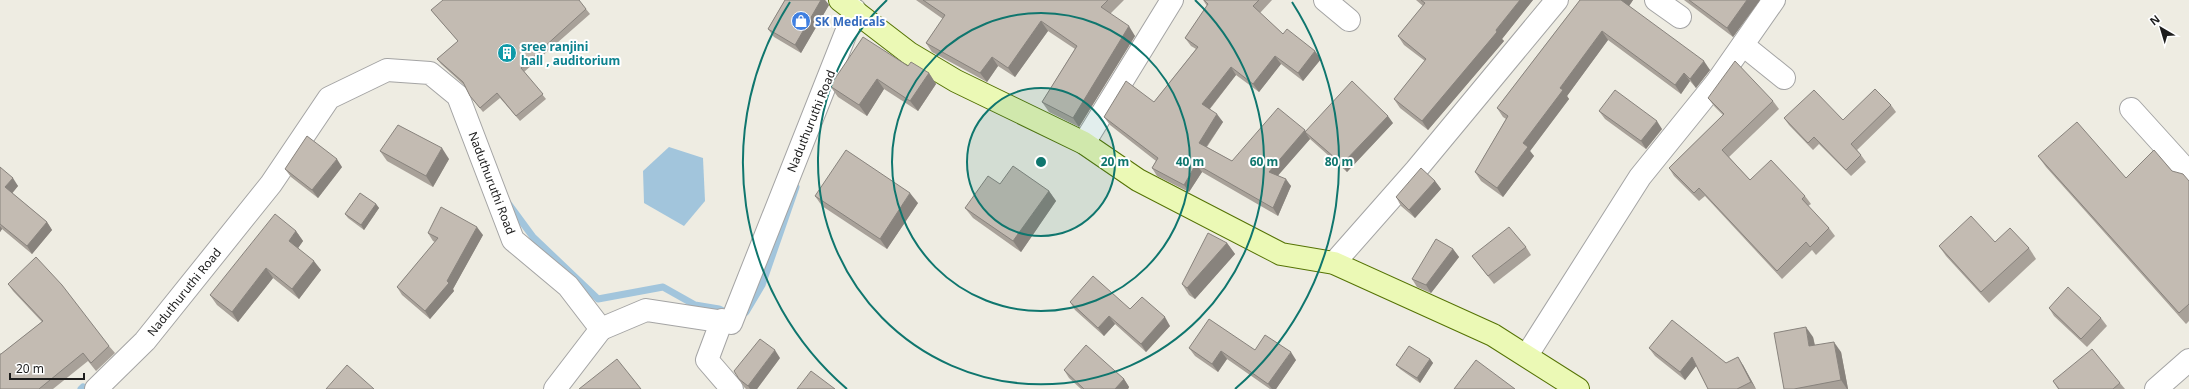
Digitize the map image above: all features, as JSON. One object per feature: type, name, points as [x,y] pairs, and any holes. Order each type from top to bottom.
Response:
[{"type":"main road","points":[[848,5],[909,53],[956,81],[1084,143],[1138,180],[1281,254],[1334,264],[1493,335],[1528,356],[1565,386]]},
{"type":"street","points":[[1084,143],[1172,0]]},
{"type":"street","points":[[1325,0],[1349,20]]},
{"type":"street","points":[[1334,264],[1416,170],[1557,0]]},
{"type":"street","points":[[1656,0],[1680,17]]},
{"type":"street","points":[[1528,356],[1640,177],[1716,83],[1774,0]]},
{"type":"street","name":"Naduthuruthi Road","points":[[722,320],[731,323],[848,5]]},
{"type":"street","points":[[1743,45],[1784,78]]},
{"type":"street","name":"Naduthuruthi Road","points":[[96,389],[145,341],[272,184],[329,98],[387,70],[430,73],[458,96],[513,240],[568,286],[601,329]]},
{"type":"street","points":[[2131,109],[2189,173]]},
{"type":"street","points":[[555,389],[601,329],[646,310],[722,320],[709,354],[732,389]]},
{"type":"street","points":[[2156,389],[2189,360]]},
{"type":"water","points":[[669,147],[703,158],[705,201],[684,226],[644,203],[643,171]]},
{"type":"building","name":"sree ranjini hall , auditorium","points":[[443,0],[579,0],[586,9],[521,68],[543,94],[516,116],[497,93],[480,108],[470,96],[463,82],[437,59],[458,41],[431,10]]},
{"type":"building","name":"SK Medicals","points":[[785,0],[821,0],[795,45],[768,29]]},
{"type":"building","points":[[923,0],[1108,0],[1101,7],[1129,26],[1073,118],[1042,102],[1077,46],[1041,21],[1008,68],[992,57],[980,73],[926,43],[945,15]]},
{"type":"building","points":[[1204,0],[1259,0],[1253,6],[1283,34],[1287,29],[1315,51],[1298,73],[1275,56],[1253,84],[1231,67],[1202,104],[1217,114],[1199,143],[1232,161],[1278,108],[1305,130],[1269,172],[1286,179],[1273,208],[1196,164],[1184,185],[1152,168],[1158,158],[1104,117],[1126,81],[1154,102],[1198,47],[1185,38],[1208,4]]},
{"type":"building","points":[[1421,0],[1520,0],[1496,30],[1497,32],[1422,121],[1394,99],[1426,59],[1398,36],[1425,3]]},
{"type":"building","points":[[1580,0],[1621,0],[1704,61],[1690,79],[1684,73],[1675,85],[1602,31],[1560,88],[1563,90],[1523,143],[1528,147],[1497,188],[1475,172],[1508,116],[1497,108]]},
{"type":"building","points":[[1689,0],[1747,0],[1727,28]]},
{"type":"building","points":[[863,37],[908,66],[911,62],[929,73],[910,101],[877,79],[859,105],[830,86]]},
{"type":"building","points":[[1735,61],[1773,101],[1722,150],[1750,180],[1771,160],[1805,196],[1802,199],[1829,228],[1810,247],[1806,242],[1777,271],[1699,188],[1694,193],[1669,168],[1724,114],[1708,98]]},
{"type":"building","points":[[1352,81],[1388,116],[1342,164],[1305,132]]},
{"type":"building","points":[[1875,89],[1891,105],[1851,144],[1861,155],[1846,170],[1814,137],[1808,143],[1784,118],[1814,90],[1843,120]]},
{"type":"building","points":[[1615,90],[1657,121],[1641,141],[1599,111]]},
{"type":"building","points":[[2077,122],[2126,178],[2154,150],[2172,171],[2183,174],[2189,181],[2189,304],[2179,313],[2038,156]]},
{"type":"building","points":[[398,125],[442,148],[426,176],[380,151]]},
{"type":"building","points":[[307,136],[337,159],[312,190],[285,169]]},
{"type":"building","points":[[846,150],[910,193],[880,239],[815,196]]},
{"type":"building","points":[[1013,166],[1049,191],[1013,241],[965,208],[988,176],[1000,184]]},
{"type":"building","points":[[0,167],[13,178],[5,187],[47,222],[27,246],[0,224]]},
{"type":"building","points":[[1421,168],[1435,181],[1409,210],[1396,197]]},
{"type":"building","points":[[360,193],[376,204],[361,225],[345,214]]},
{"type":"building","points":[[441,207],[477,227],[447,281],[449,283],[425,311],[397,287],[438,238],[428,233]]},
{"type":"building","points":[[275,214],[296,231],[289,241],[314,261],[292,289],[266,268],[232,312],[210,295]]},
{"type":"building","points":[[1971,216],[1995,242],[2010,228],[2029,248],[1981,292],[1939,246]]},
{"type":"building","points":[[1509,227],[1526,247],[1488,276],[1472,256]]},
{"type":"building","points":[[1208,233],[1227,243],[1187,288],[1182,284]]},
{"type":"building","points":[[1436,239],[1453,249],[1426,285],[1412,279]]},
{"type":"building","points":[[36,257],[62,285],[109,346],[91,363],[83,353],[39,389],[0,389],[0,354],[43,321],[8,284]]},
{"type":"building","points":[[1093,276],[1130,309],[1142,297],[1165,317],[1141,344],[1109,316],[1098,328],[1070,302]]},
{"type":"building","points":[[2068,287],[2101,318],[2081,339],[2049,308]]},
{"type":"building","points":[[1209,319],[1255,350],[1265,335],[1291,352],[1268,384],[1221,351],[1212,364],[1189,348]]},
{"type":"building","points":[[1672,320],[1726,363],[1738,357],[1751,382],[1737,389],[1708,389],[1692,357],[1680,372],[1649,348]]},
{"type":"building","points":[[1806,327],[1809,346],[1834,342],[1841,380],[1794,389],[1784,389],[1774,333]]},
{"type":"building","points":[[760,339],[775,350],[748,386],[739,379],[734,371]]},
{"type":"building","points":[[1086,345],[1124,379],[1115,389],[1084,389],[1064,370]]},
{"type":"building","points":[[1409,346],[1430,359],[1417,378],[1396,365]]},
{"type":"building","points":[[2092,349],[2120,383],[2113,389],[2059,389],[2053,381]]},
{"type":"building","points":[[617,359],[641,389],[579,389]]},
{"type":"building","points":[[1476,360],[1515,389],[1454,389]]},
{"type":"building","points":[[347,365],[374,389],[326,389]]},
{"type":"building","points":[[811,371],[835,389],[797,389]]},
{"type":"waterway","points":[[746,312],[762,285],[796,187]]},
{"type":"waterway","points":[[508,203],[533,237],[598,299],[663,287],[695,305],[719,309],[727,313]]},
{"type":"place","name":"SK Medicals","points":[[801,21]]},
{"type":"place","name":"sree ranjini hall , auditorium","points":[[507,53]]}]
